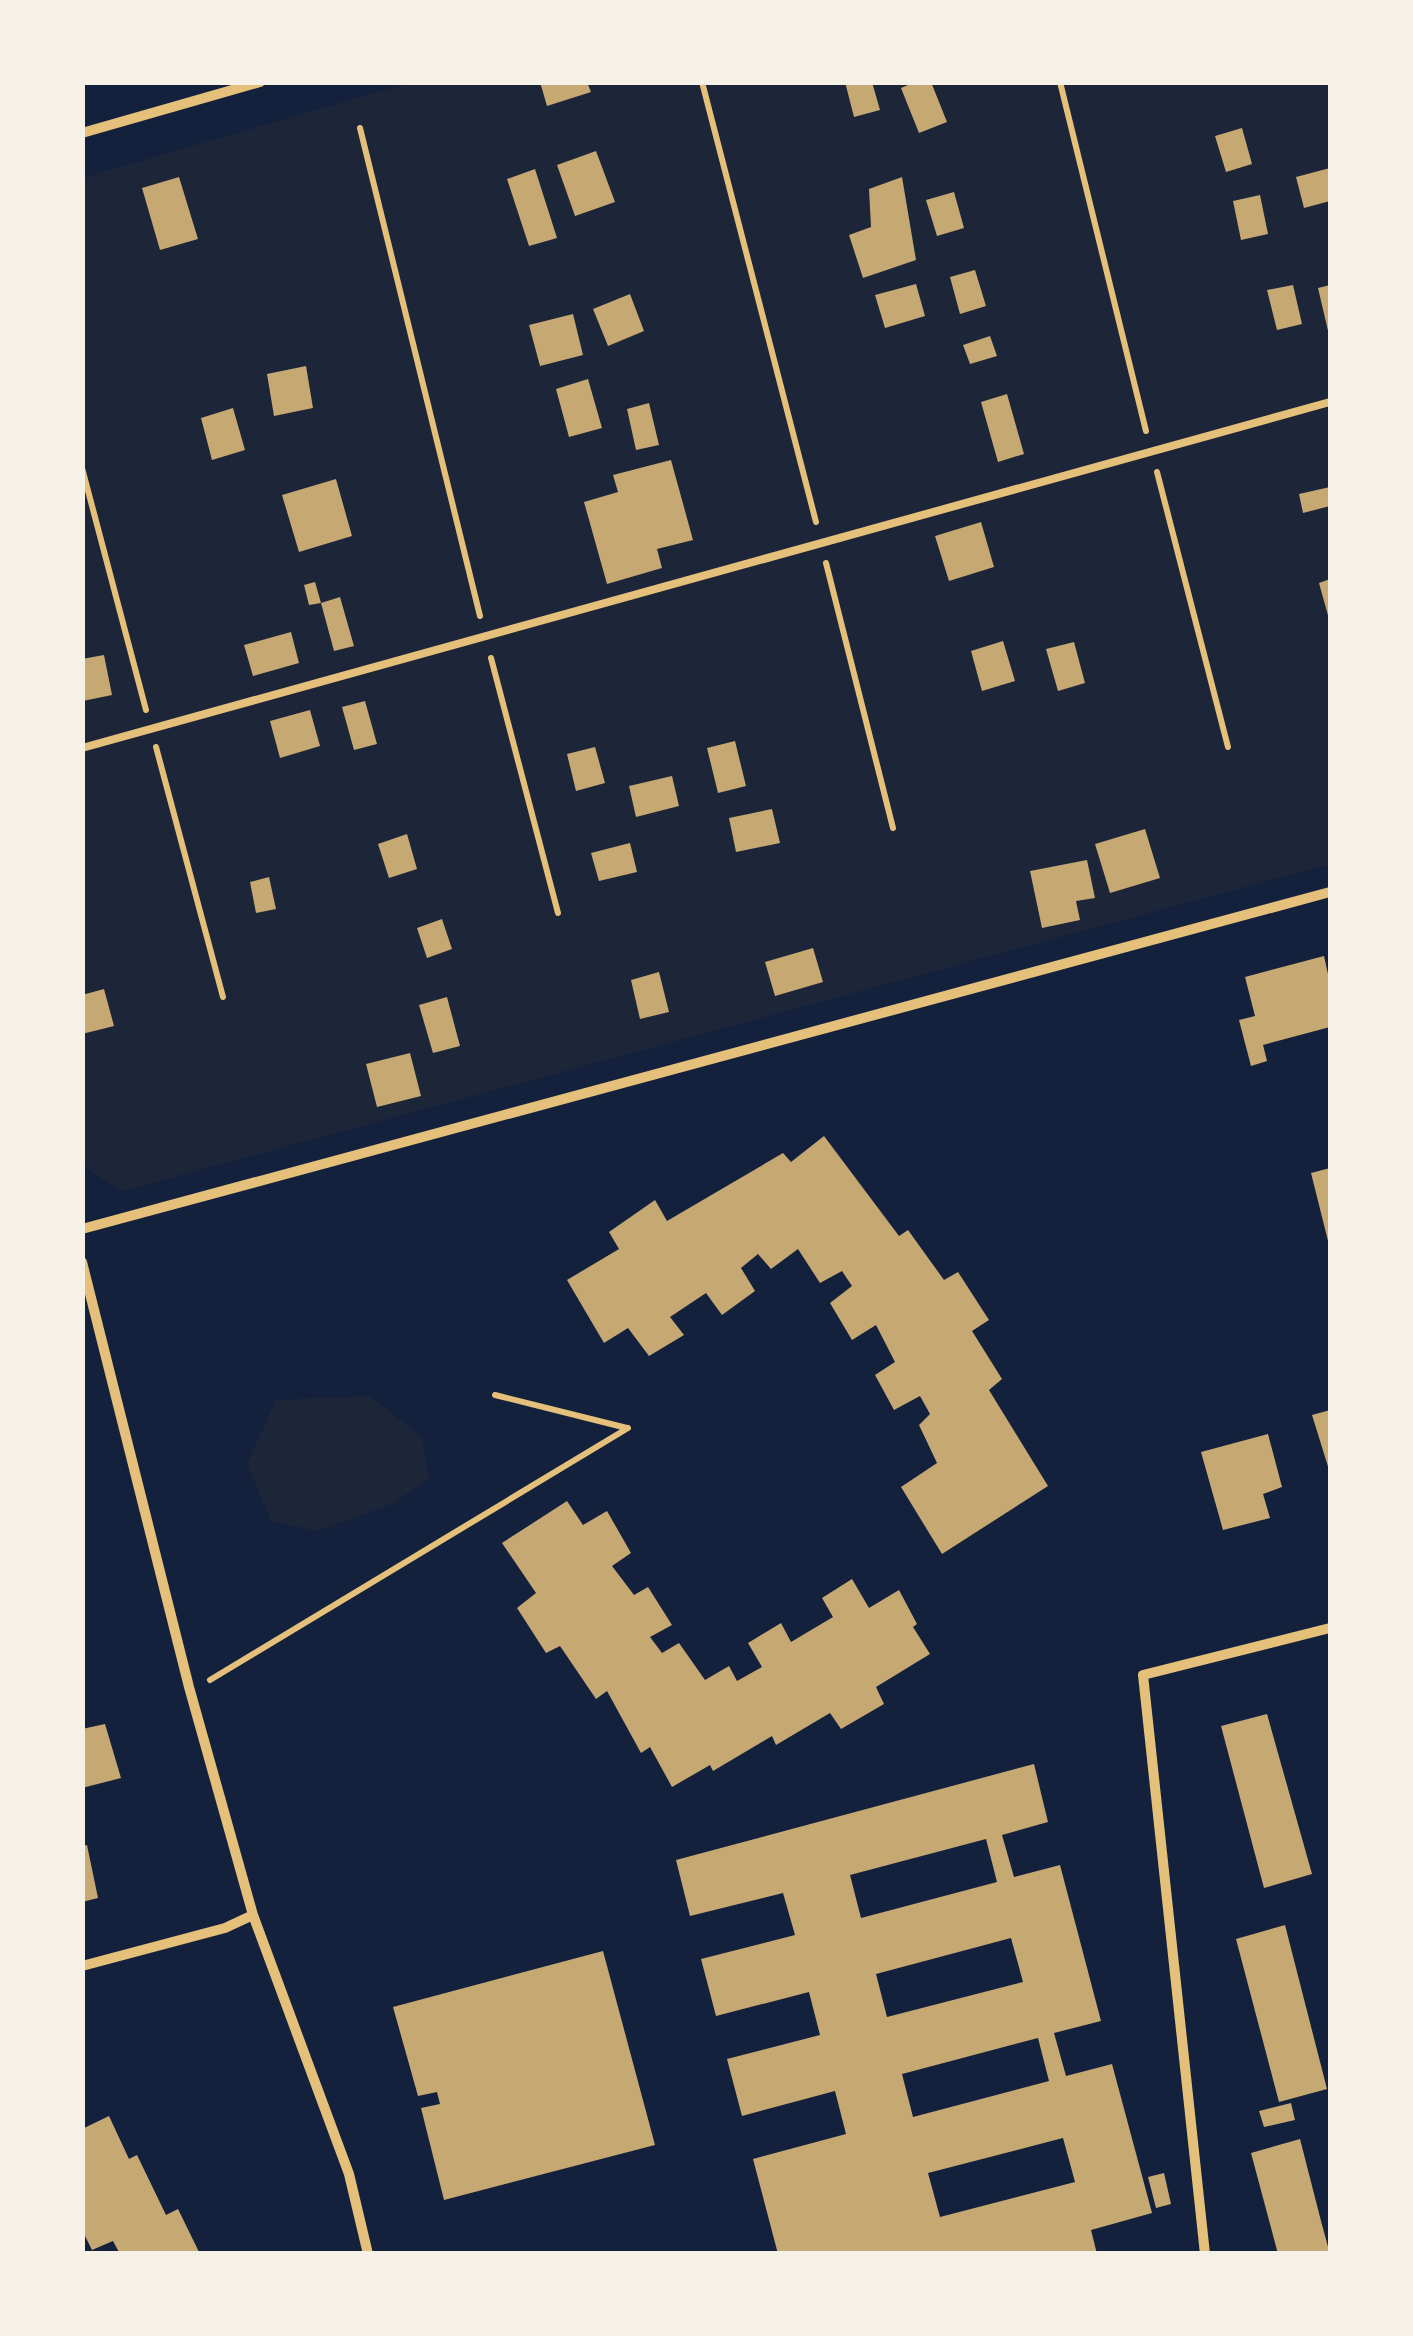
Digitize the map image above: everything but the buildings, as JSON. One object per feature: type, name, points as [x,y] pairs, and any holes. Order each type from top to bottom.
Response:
[{"type":"street","points":[[82,133],[260,82]]},
{"type":"street","points":[[82,1229],[1330,892]]},
{"type":"street","points":[[82,1262],[189,1687],[253,1915],[349,2174],[368,2254]]},
{"type":"street","points":[[1206,2254],[1143,1675],[1330,1628]]},
{"type":"street","points":[[82,1966],[225,1928],[253,1915]]},
{"type":"lane","points":[[82,748],[1330,402]]},
{"type":"path","points":[[702,82],[893,828]]},
{"type":"path","points":[[1060,82],[1228,747]]},
{"type":"path","points":[[360,128],[485,636],[558,913]]},
{"type":"path","points":[[189,1687],[215,1678],[628,1428],[495,1395]]},
{"type":"shaded area","points":[[409,83],[1330,83],[1330,864],[122,1191],[87,1169],[82,1152],[82,178]]},
{"type":"shaded area","points":[[370,1396],[422,1437],[429,1479],[392,1504],[317,1531],[271,1521],[247,1464],[276,1400]]}]
